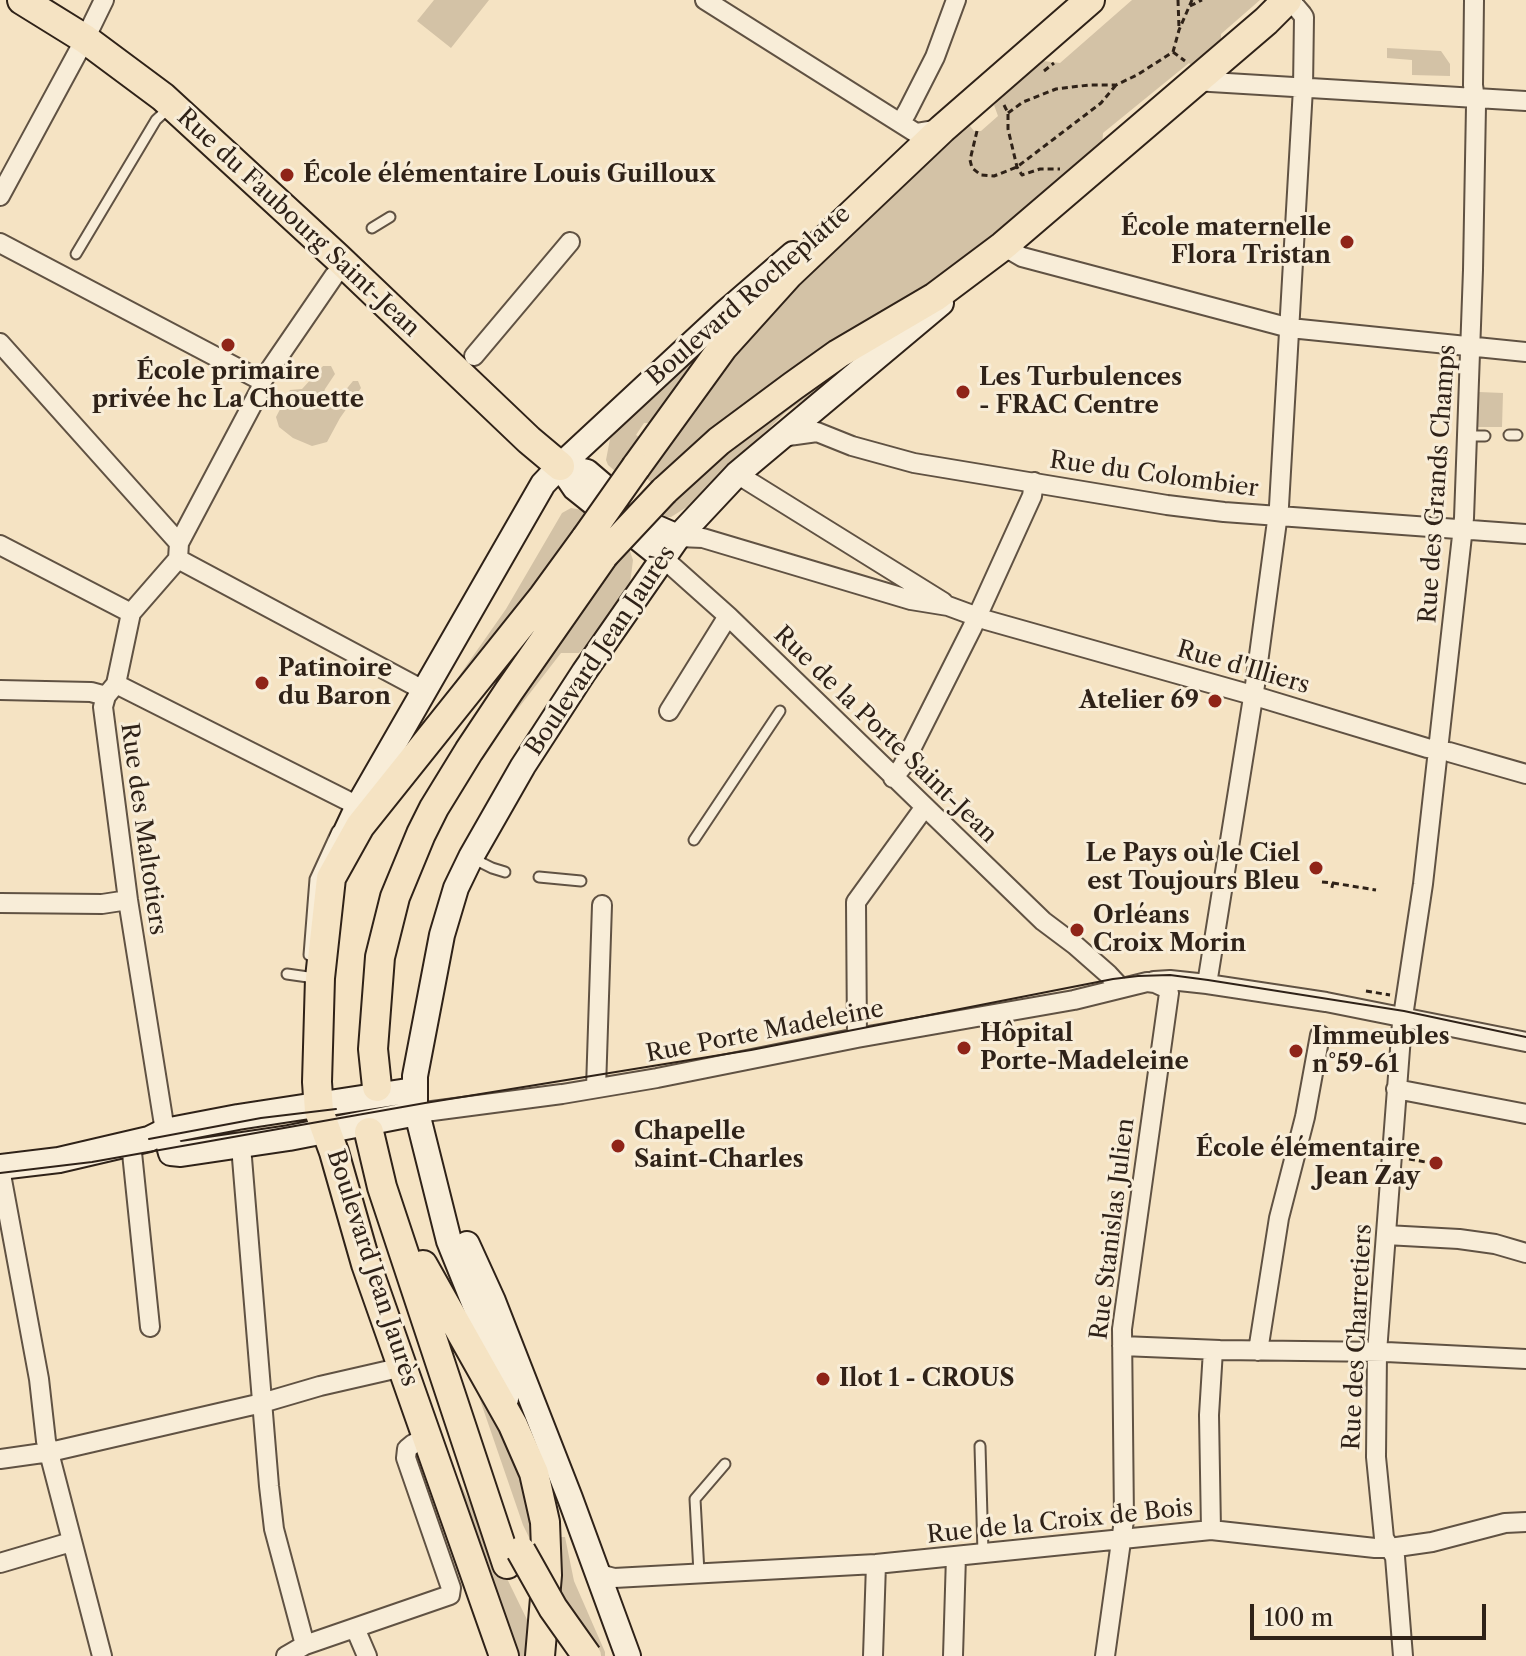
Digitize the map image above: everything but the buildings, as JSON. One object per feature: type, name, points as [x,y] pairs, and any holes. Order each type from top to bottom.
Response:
[{"type":"main road","name":"Rue du Faubourg Saint-Jean","points":[[22,0],[85,39],[172,106],[342,258],[529,440],[560,466],[575,488],[602,497]]},
{"type":"main road","name":"Boulevard Rocheplatte","points":[[560,466],[727,311],[1090,0]]},
{"type":"main road","points":[[663,558],[643,531],[678,537],[742,476],[789,441],[948,297],[1008,249],[1197,76],[1266,21],[1294,4]]},
{"type":"main road","name":"Boulevard Rocheplatte","points":[[595,547],[636,467],[723,347],[788,275],[937,130]]},
{"type":"main road","points":[[595,547],[719,441],[804,378],[1008,249]]},
{"type":"main road","name":"Boulevard Jean Jaurès","points":[[502,1651],[399,1368],[334,1152],[322,1130],[311,982],[331,878],[354,804],[543,484],[560,466]]},
{"type":"main road","name":"Boulevard Jean Jaurès","points":[[513,1425],[489,1340],[449,1241],[415,1076],[442,935],[456,888],[475,860],[523,766],[678,537]]},
{"type":"main road","name":"Boulevard Jean Jaurès","points":[[331,878],[373,808],[543,597],[595,547]]},
{"type":"main road","name":"Boulevard Jean Jaurès","points":[[543,597],[416,805],[383,879],[373,911],[361,980],[358,1026],[370,1087],[380,957],[395,897],[421,834],[595,547]]},
{"type":"main road","points":[[148,1138],[171,1153],[181,1154],[241,1146],[322,1130],[419,1093]]},
{"type":"main road","points":[[0,1168],[59,1160],[238,1117],[322,1130]]},
{"type":"main road","name":"Boulevard Jean Jaurès","points":[[564,1656],[537,1618],[514,1557],[382,1187],[376,1131],[498,1490],[514,1557],[587,1656]]},
{"type":"main road","name":"Boulevard Jean Jaurès","points":[[433,1173],[493,1301],[628,1656]]},
{"type":"main road","points":[[358,1231],[417,1375],[466,1482],[514,1557]]},
{"type":"main road","points":[[423,1265],[513,1425],[534,1473],[545,1522],[547,1575],[540,1656]]},
{"type":"street","points":[[0,196],[104,0]]},
{"type":"street","points":[[705,0],[916,133],[937,130]]},
{"type":"street","points":[[901,122],[935,57],[956,0]]},
{"type":"street","name":"Rue des Grands Champs","points":[[1403,1017],[1423,884],[1476,436],[1471,347],[1474,0]]},
{"type":"street","points":[[1207,984],[1279,516],[1303,88],[1304,17],[1294,4]]},
{"type":"street","points":[[1197,76],[1303,88],[1526,101]]},
{"type":"street","points":[[472,358],[570,242]]},
{"type":"street","points":[[0,243],[262,381]]},
{"type":"street","points":[[1008,249],[1022,257],[1290,328],[1526,352]]},
{"type":"street","name":"Rue des Maltotiers","points":[[150,1327],[148,1138],[128,900],[104,715],[131,613],[179,551],[262,381],[334,276],[342,258]]},
{"type":"street","points":[[0,343],[179,551],[420,688]]},
{"type":"street","name":"Rue du Colombier","points":[[789,441],[817,432],[852,446],[914,463],[1167,505],[1526,534]]},
{"type":"street","name":"Rue d'Illiers","points":[[742,476],[948,606]]},
{"type":"street","points":[[893,778],[902,767],[977,617],[1032,496],[1034,482]]},
{"type":"street","name":"Rue d'Illiers","points":[[678,537],[703,538],[911,600],[948,606],[977,617],[1526,774]]},
{"type":"street","points":[[0,545],[131,613]]},
{"type":"street","name":"Rue de la Porte Saint-Jean","points":[[663,558],[728,616],[798,692],[1043,921],[1075,945],[1120,987]]},
{"type":"street","points":[[669,711],[728,616]]},
{"type":"street","points":[[0,690],[111,690],[354,804]]},
{"type":"street","points":[[857,1038],[856,902],[924,808]]},
{"type":"street","points":[[0,903],[102,904],[128,900]]},
{"type":"street","points":[[596,1088],[602,905]]},
{"type":"street","name":"Rue Porte Madeleine","points":[[419,1093],[596,1088],[1170,980],[1403,1017],[1526,1042]]},
{"type":"street","name":"Rue Stanislas Julien","points":[[1105,1656],[1123,1540],[1122,1329],[1169,993],[1166,988],[1147,982]]},
{"type":"street","name":"Rue des Charretiers","points":[[1403,1017],[1377,1352],[1376,1457],[1384,1538],[1395,1557],[1403,1656]]},
{"type":"street","points":[[1258,1351],[1279,1218],[1305,1117],[1320,1035]]},
{"type":"street","points":[[1396,1089],[1526,1114]]},
{"type":"street","points":[[241,1146],[274,1529],[305,1645]]},
{"type":"street","points":[[0,1168],[39,1379],[46,1441],[102,1656]]},
{"type":"street","points":[[1386,1235],[1459,1239],[1495,1244],[1526,1253]]},
{"type":"street","points":[[1122,1346],[1526,1359]]},
{"type":"street","points":[[1211,1530],[1209,1415],[1213,1350]]},
{"type":"street","points":[[0,1459],[50,1452],[399,1368]]},
{"type":"street","points":[[286,1656],[305,1645],[450,1595],[451,1588],[406,1458],[407,1449],[426,1440]]},
{"type":"street","name":"Rue de la Croix de Bois","points":[[596,1573],[614,1578],[876,1564],[1211,1530],[1390,1548],[1432,1542],[1505,1523],[1526,1522]]},
{"type":"street","points":[[0,1563],[71,1542]]},
{"type":"street","points":[[953,1656],[956,1556]]},
{"type":"street","points":[[873,1656],[876,1564]]},
{"type":"street","points":[[355,1628],[367,1656]]},
{"type":"lane","points":[[937,130],[1083,0]]},
{"type":"lane","points":[[1197,76],[1252,47]]},
{"type":"lane","points":[[76,254],[156,120],[172,106]]},
{"type":"lane","points":[[372,228],[390,217]]},
{"type":"lane","points":[[703,519],[742,476]]},
{"type":"lane","points":[[420,688],[535,479]]},
{"type":"lane","points":[[505,872],[475,860],[579,696],[655,589]]},
{"type":"lane","points":[[694,840],[780,711]]},
{"type":"lane","points":[[287,974],[311,982],[315,879],[354,804]]},
{"type":"lane","points":[[539,877],[581,881]]},
{"type":"lane","name":"Boulevard Jean Jaurès","points":[[322,1130],[399,1368]]},
{"type":"lane","points":[[980,1446],[983,1553]]},
{"type":"lane","points":[[699,1573],[695,1499],[725,1464]]},
{"type":"path","points":[[1178,0],[1179,30]]},
{"type":"path","points":[[977,131],[970,160],[972,168],[981,175],[994,176],[1017,167],[1101,103],[1116,85],[1173,52],[1192,0]]},
{"type":"path","points":[[1190,6],[1202,0]]},
{"type":"path","points":[[1173,52],[1197,76]]},
{"type":"path","points":[[1008,113],[1023,102],[1056,89],[1116,85]]},
{"type":"path","points":[[1000,98],[1008,113],[1008,129],[1017,167],[1022,175],[1040,169],[1064,168]]},
{"type":"path","points":[[1322,882],[1376,890]]},
{"type":"path","points":[[1331,891],[1333,883]]},
{"type":"path","points":[[1405,1159],[1431,1163]]},
{"type":"shaded area","points":[[434,0],[489,0],[451,48],[417,21]]},
{"type":"shaded area","points":[[1132,0],[1260,0],[1221,34],[1221,45],[1195,69],[1189,63],[1103,133],[1102,148],[948,279],[654,485],[642,474],[725,367],[834,247],[970,126],[974,131],[981,131],[998,116],[994,105],[1043,61],[1060,63]]},
{"type":"shaded area","points":[[1387,48],[1441,51],[1450,64],[1450,76],[1412,75],[1412,60],[1387,58]]},
{"type":"shaded area","points":[[750,302],[657,420],[644,423],[636,435],[642,439],[615,471],[606,460],[610,439],[636,409]]},
{"type":"shaded area","points":[[323,366],[331,366],[335,374],[322,398],[330,405],[353,381],[358,381],[361,388],[327,442],[312,446],[293,438],[279,427],[276,417],[290,390],[302,389]]},
{"type":"shaded area","points":[[820,383],[824,386],[786,412],[687,507],[671,517],[660,513],[711,463]]},
{"type":"shaded area","points":[[1479,392],[1503,393],[1502,427],[1476,427]]},
{"type":"shaded area","points":[[571,508],[583,510],[586,515],[526,609],[390,766],[452,686],[506,609],[562,513]]},
{"type":"shaded area","points":[[629,548],[633,560],[630,584],[597,633],[579,653],[561,653],[468,778],[498,727],[620,552]]},
{"type":"shaded area","points":[[466,1359],[524,1474],[539,1558],[523,1525]]},
{"type":"shaded area","points":[[433,1427],[536,1638],[531,1656],[512,1656]]},
{"type":"shaded area","points":[[558,1537],[565,1537],[574,1581],[605,1656],[601,1656],[553,1584]]},
{"type":"tram line","points":[[0,1173],[92,1162],[751,1050],[1138,976],[1170,975],[1208,980],[1404,1011],[1526,1037]]},
{"type":"tram line","points":[[149,1139],[261,1118],[336,1109]]},
{"type":"place","name":"École élémentaire Louis Guilloux","points":[[287,175]]},
{"type":"place","name":"École maternelle Flora Tristan","points":[[1347,242]]},
{"type":"place","name":"École primaire privée hc La Chouette","points":[[228,345]]},
{"type":"place","name":"Les Turbulences - FRAC Centre","points":[[963,392]]},
{"type":"place","name":"Patinoire du Baron","points":[[262,683]]},
{"type":"place","name":"Atelier 69","points":[[1215,701]]},
{"type":"place","name":"Le Pays où le Ciel est Toujours Bleu","points":[[1316,868]]},
{"type":"place","name":"Orléans Croix Morin","points":[[1077,930]]},
{"type":"place","name":"Hôpital Porte-Madeleine","points":[[964,1048]]},
{"type":"place","name":"Immeubles n°59-61","points":[[1296,1051]]},
{"type":"place","name":"Chapelle Saint-Charles","points":[[618,1146]]},
{"type":"place","name":"École élémentaire Jean Zay","points":[[1436,1163]]},
{"type":"place","name":"Ilot 1 - CROUS","points":[[823,1379]]}]
